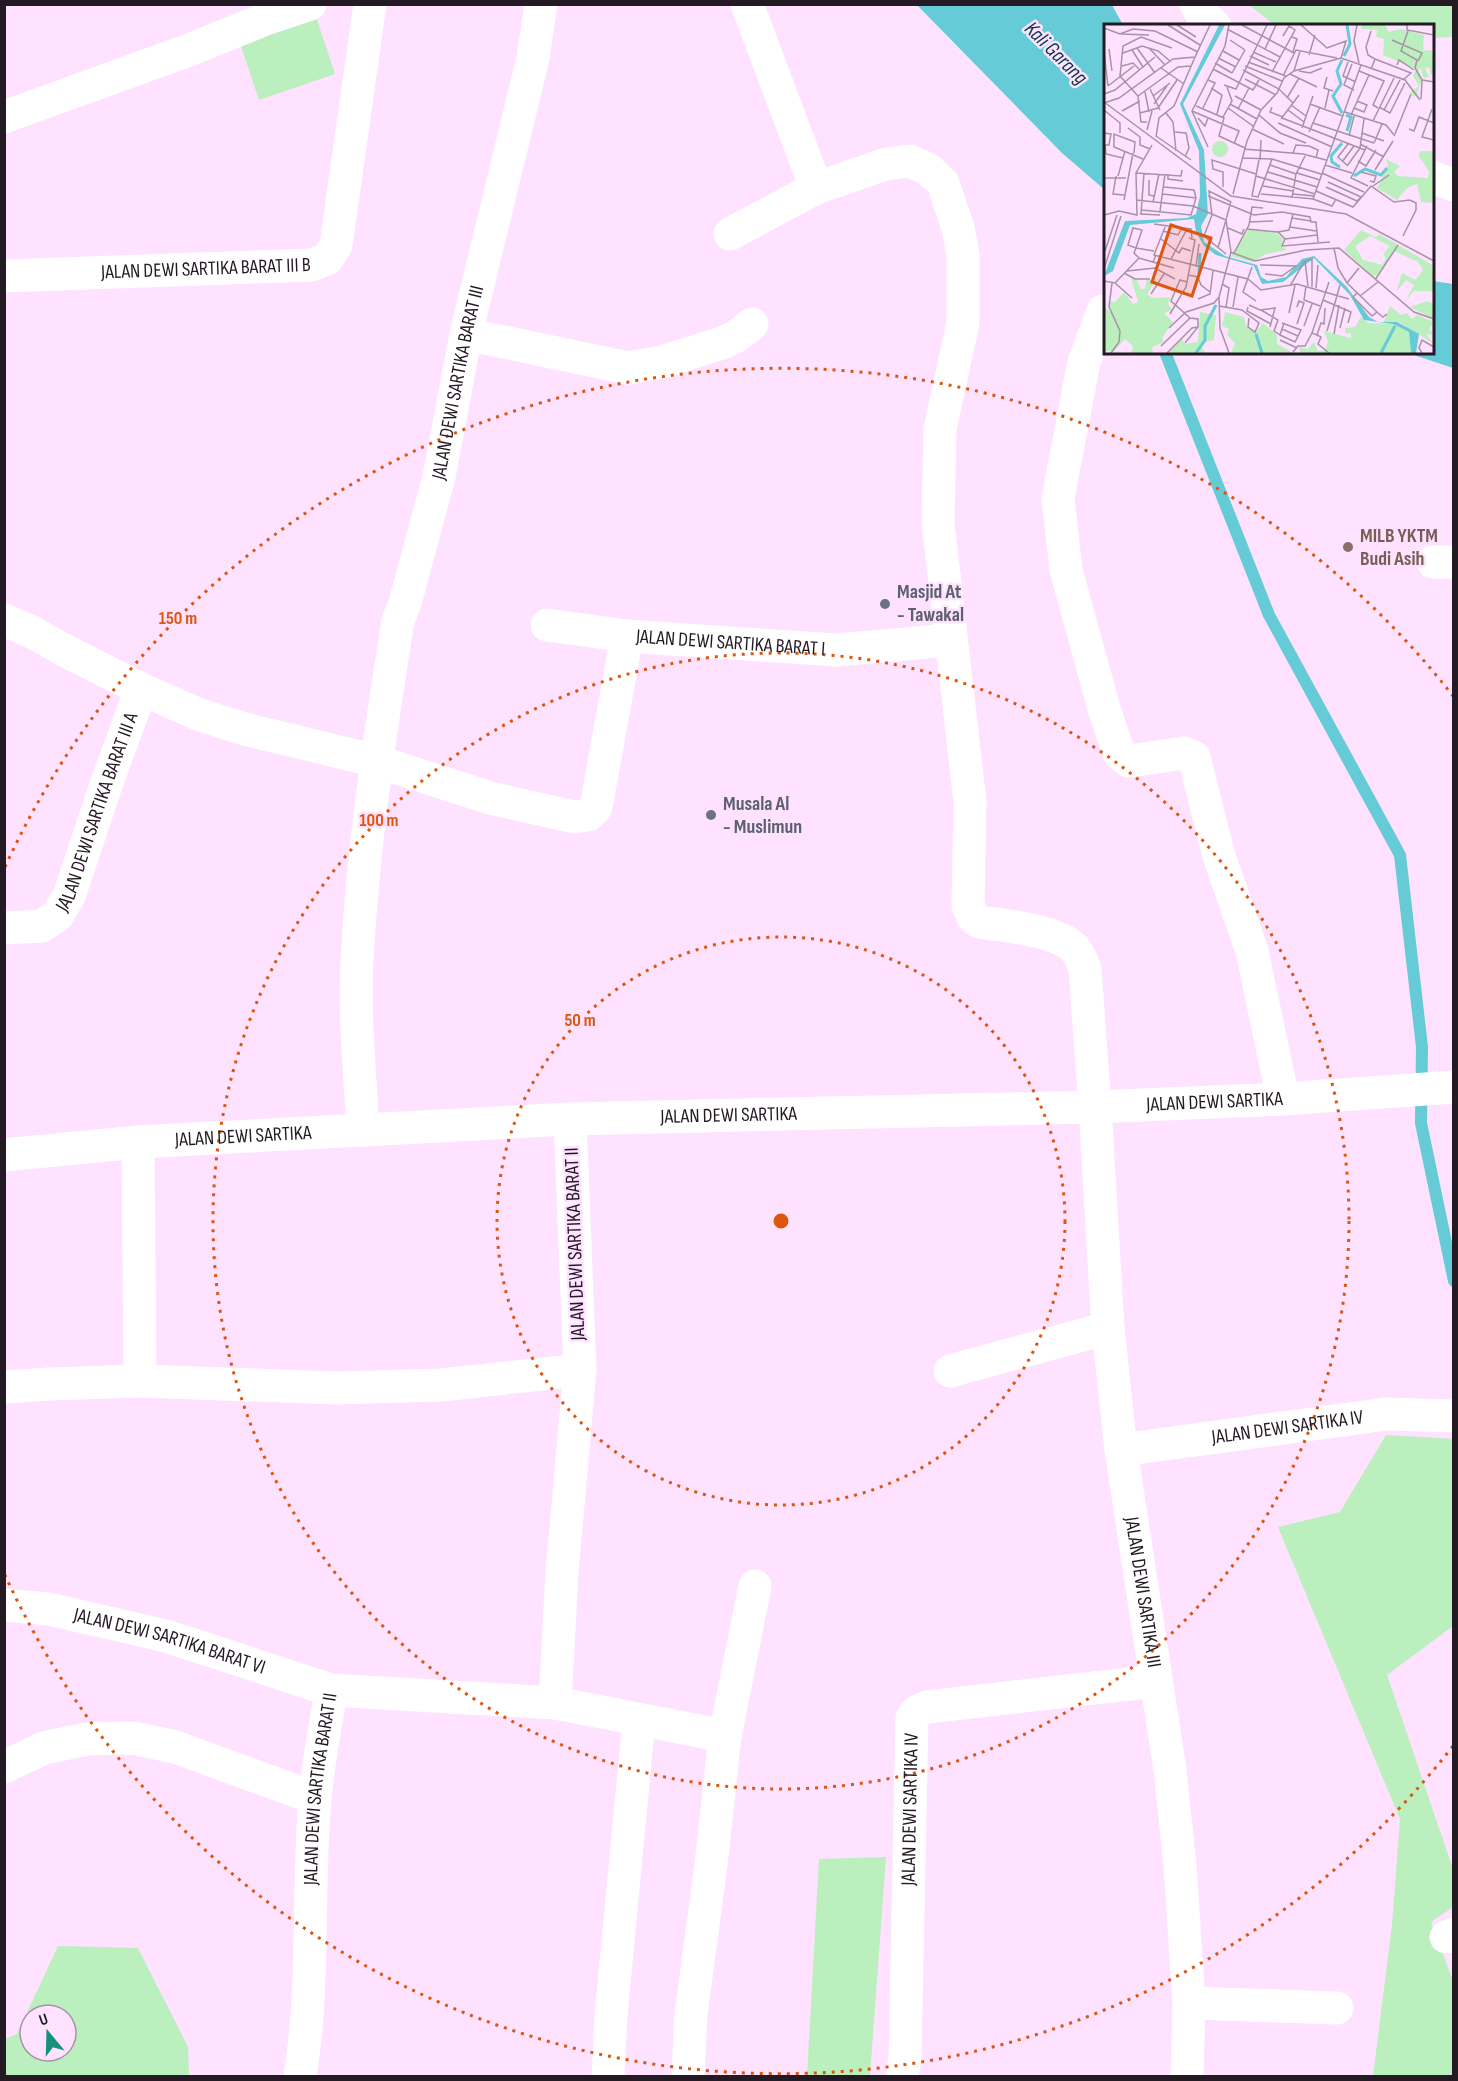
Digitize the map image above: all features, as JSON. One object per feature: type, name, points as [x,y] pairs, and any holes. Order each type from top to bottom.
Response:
[{"type":"street","points":[[4,117],[310,4]]},
{"type":"street","name":"JALAN DEWI SARTIKA BARAT III B","points":[[4,276],[312,265],[327,259],[336,245],[370,4]]},
{"type":"street","name":"JALAN DEWI SARTIKA BARAT III","points":[[363,1130],[356,1013],[357,961],[376,761],[399,621],[439,477],[466,334],[533,58],[542,4]]},
{"type":"street","points":[[747,4],[816,188]]},
{"type":"street","points":[[1196,4],[1201,13],[1213,24]]},
{"type":"street","points":[[730,234],[816,188],[886,164],[910,161],[928,169],[943,183],[958,228],[963,255],[963,323],[940,429],[938,522],[970,802],[968,906],[973,917],[979,922],[1029,929],[1061,940],[1074,947],[1080,956],[1084,969],[1095,1107]]},
{"type":"street","points":[[1434,178],[1454,185]]},
{"type":"street","points":[[1103,311],[1084,362],[1058,498],[1066,570],[1105,712],[1119,753],[1129,761],[1184,753],[1194,757],[1220,856],[1252,951],[1283,1099]]},
{"type":"street","points":[[466,334],[628,368],[662,362],[722,344],[752,324]]},
{"type":"street","name":"JALAN DEWI SARTIKA BARAT III A","points":[[4,620],[200,715],[376,761]]},
{"type":"street","points":[[547,625],[627,636]]},
{"type":"street","name":"JALAN DEWI SARTIKA BARAT I","points":[[376,761],[490,798],[574,817],[588,815],[596,807],[627,636],[836,650],[951,640]]},
{"type":"street","name":"JALAN DEWI SARTIKA BARAT III A","points":[[4,928],[42,926],[57,916],[69,896],[141,688]]},
{"type":"street","name":"JALAN DEWI SARTIKA","points":[[4,1155],[138,1142],[570,1119],[1095,1107],[1283,1099],[1451,1088]]},
{"type":"street","name":"JALAN DEWI SARTIKA III","points":[[1095,1107],[1108,1328],[1121,1450],[1170,1770],[1180,1866],[1189,2003],[1187,2076]]},
{"type":"street","name":"JALAN DEWI SARTIKA BARAT II","points":[[555,1703],[562,1572],[580,1370],[570,1119]]},
{"type":"street","points":[[138,1142],[140,1381]]},
{"type":"street","points":[[950,1371],[1108,1328]]},
{"type":"street","points":[[4,1387],[140,1381],[337,1388],[441,1385],[580,1370]]},
{"type":"street","name":"JALAN DEWI SARTIKA IV","points":[[1121,1450],[1386,1414],[1454,1416]]},
{"type":"street","points":[[688,2076],[691,2014],[725,1736],[755,1586]]},
{"type":"street","name":"JALAN DEWI SARTIKA BARAT VI","points":[[4,1605],[49,1609],[166,1636],[331,1690]]},
{"type":"street","name":"JALAN DEWI SARTIKA IV","points":[[902,2076],[905,2058],[912,1718],[916,1712],[927,1707],[1156,1681]]},
{"type":"street","name":"JALAN DEWI SARTIKA BARAT II","points":[[300,2076],[305,2046],[310,1964],[315,1798],[331,1690],[555,1703],[725,1736]]},
{"type":"street","points":[[608,2076],[612,2004],[639,1720]]},
{"type":"street","points":[[4,1767],[44,1748],[87,1739],[133,1738],[174,1747],[315,1798]]},
{"type":"street","points":[[1189,2003],[1337,2008]]},
{"type":"green space","points":[[1249,5],[1453,5],[1453,37],[1434,38],[1434,24],[1274,24]]},
{"type":"green space","points":[[316,17],[335,74],[259,100],[240,43]]},
{"type":"green space","points":[[1386,1435],[1453,1439],[1453,1626],[1387,1675],[1453,1869],[1453,1907],[1431,1922],[1453,1981],[1453,2076],[1373,2076],[1392,1925],[1400,1819],[1278,1527],[1340,1512]]},
{"type":"green space","points":[[886,1857],[870,2076],[807,2076],[819,1859]]},
{"type":"green space","points":[[58,1946],[138,1948],[188,2047],[189,2076],[5,2076],[5,2039],[18,2032],[18,2063],[78,2063],[78,2003],[31,2003]]},
{"type":"water","name":"Kali Garang","points":[[917,5],[1112,5],[1122,24],[1104,24],[1104,189],[1062,153]]},
{"type":"water","points":[[1434,281],[1453,284],[1453,368],[1411,354],[1434,354]]},
{"type":"waterway","points":[[1166,354],[1269,615],[1400,855],[1422,1047],[1421,1123],[1454,1281]]},
{"type":"place","name":"MILB YKTM Budi Asih","points":[[1348,547]]},
{"type":"place","name":"Masjid At - Tawakal","points":[[885,604]]},
{"type":"place","name":"Musala Al - Muslimun","points":[[711,815]]}]
